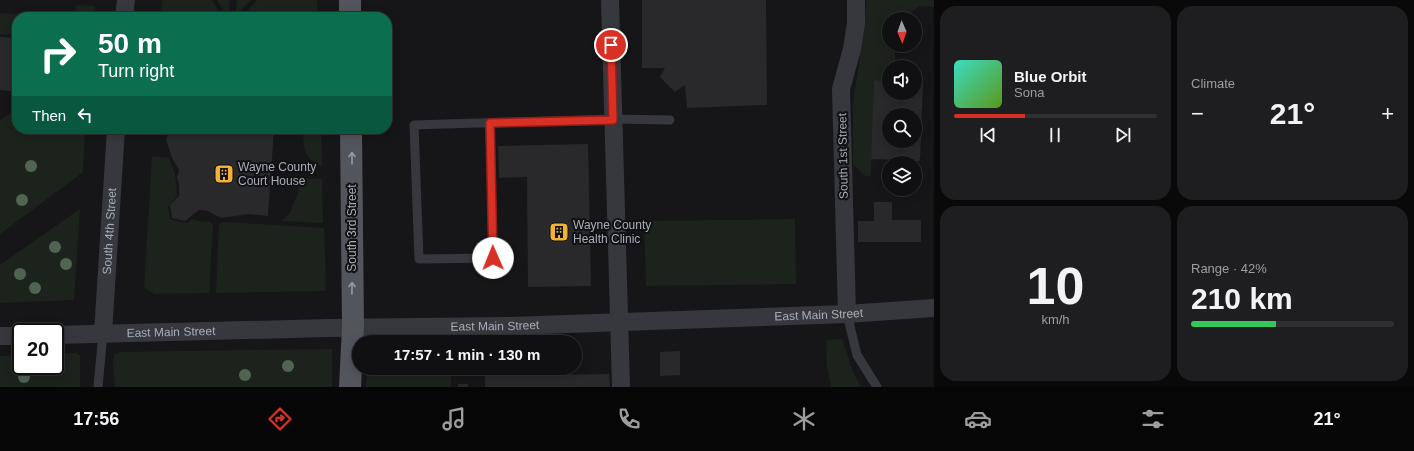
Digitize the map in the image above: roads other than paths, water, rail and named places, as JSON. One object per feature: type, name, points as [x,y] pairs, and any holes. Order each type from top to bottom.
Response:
[{"type":"main road","points":[[350,0],[350,12]]},
{"type":"main road","name":"South 3rd Street","points":[[350,387],[353,327],[351,134]]},
{"type":"street","points":[[125,12],[126,0]]},
{"type":"street","points":[[610,0],[621,387]]},
{"type":"street","name":"South 1st Street","points":[[847,314],[841,89],[852,49],[856,23],[856,0]]},
{"type":"street","name":"South 4th Street","points":[[103,334],[116,134]]},
{"type":"street","name":"East Main Street","points":[[64,335],[353,327],[511,326],[618,323],[847,314],[934,308]]},
{"type":"street","points":[[0,336],[12,336]]},
{"type":"lane","points":[[490,123],[493,258],[419,259],[414,125],[490,123],[613,120],[670,120]]},
{"type":"lane","points":[[847,314],[857,355],[877,387]]},
{"type":"lane","points":[[98,387],[103,334]]},
{"type":"place","name":"Wayne County Court House","points":[[224,174]]},
{"type":"place","name":"Wayne County Health Clinic","points":[[559,232]]}]
